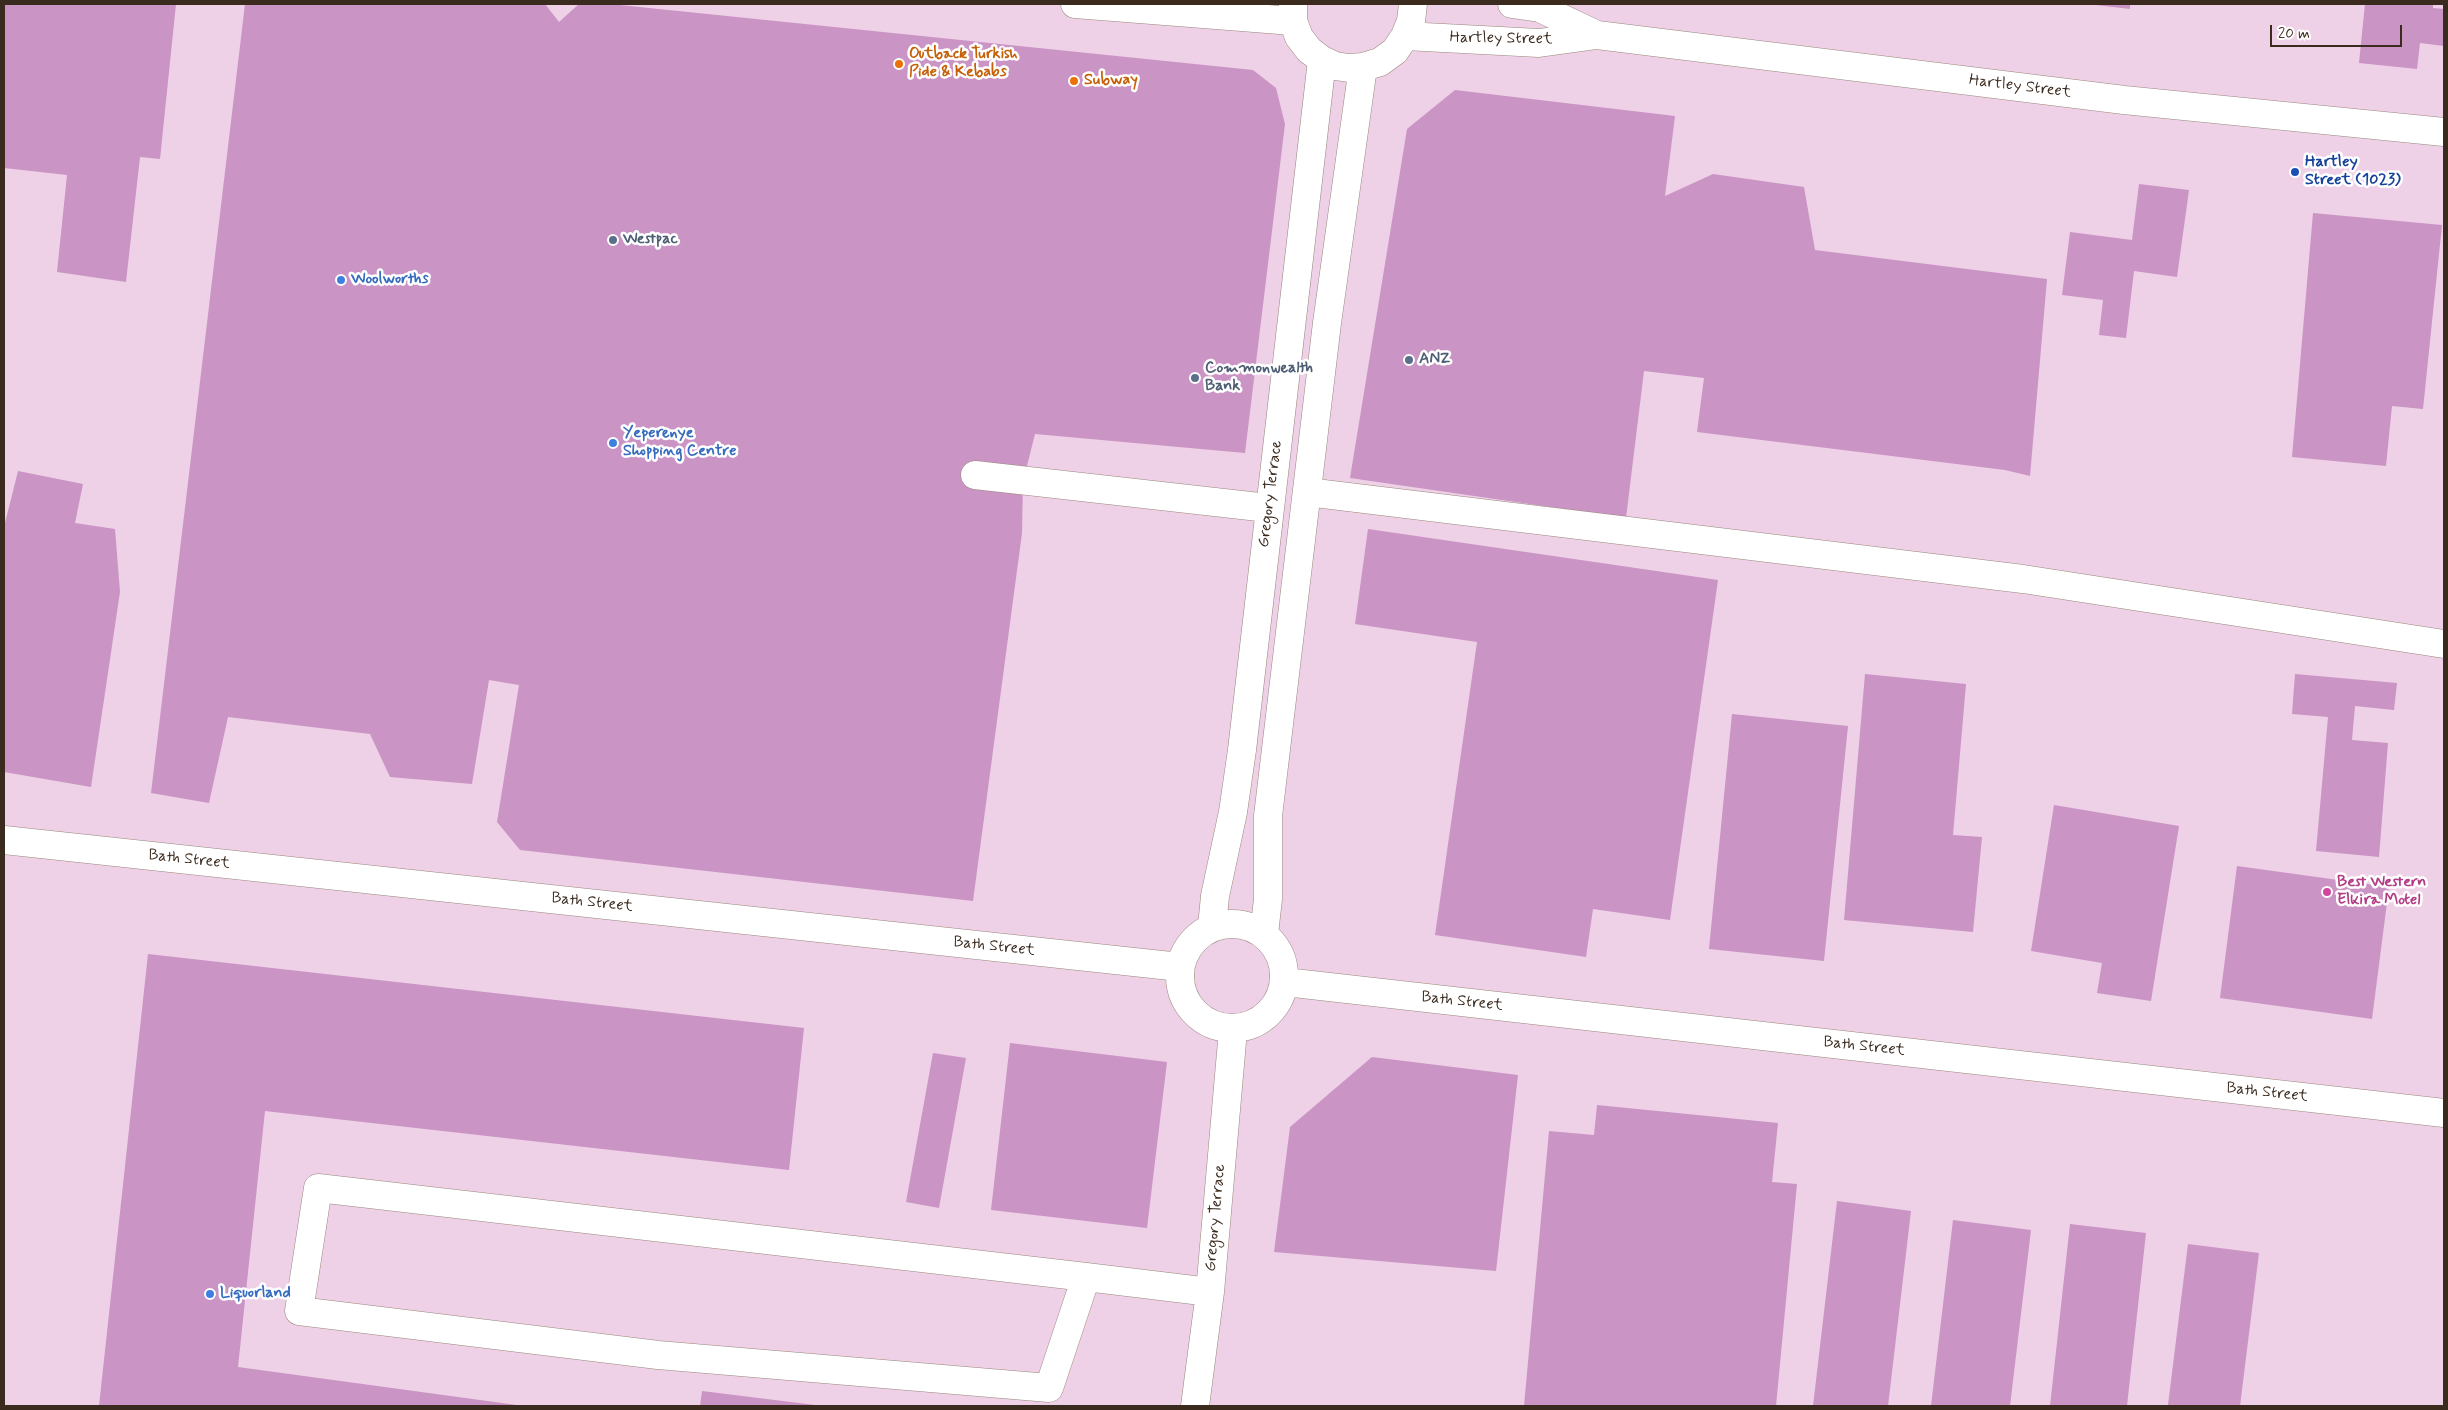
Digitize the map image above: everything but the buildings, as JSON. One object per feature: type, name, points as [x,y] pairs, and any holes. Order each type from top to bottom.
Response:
[{"type":"street","points":[[1075,4],[1293,12],[1299,37],[1309,50],[1322,60],[1349,68],[1363,67],[1380,62],[1395,51],[1406,36],[1411,21],[1413,4]]},
{"type":"street","name":"Hartley Street","points":[[1512,4],[1540,8],[1597,35]]},
{"type":"street","name":"Hartley Street","points":[[1406,36],[1539,43],[1597,35],[2124,100],[2444,132]]},
{"type":"street","name":"Gregory Terrace","points":[[1212,927],[1215,896],[1234,812],[1268,508],[1322,60]]},
{"type":"street","points":[[1264,934],[1268,899],[1268,816],[1326,333],[1363,67]]},
{"type":"street","points":[[974,475],[1268,508]]},
{"type":"street","points":[[1306,492],[2023,579],[2444,644]]},
{"type":"street","name":"Bath Street","points":[[4,840],[1180,968]]},
{"type":"street","points":[[1230,924],[1247,926],[1264,934],[1276,947],[1283,964],[1284,982],[1279,1000],[1268,1016],[1252,1026],[1233,1030],[1215,1026],[1199,1017],[1187,1004],[1180,986],[1180,968],[1186,951],[1198,937],[1212,927],[1230,924]]},
{"type":"street","name":"Bath Street","points":[[1284,982],[2444,1113]]},
{"type":"street","name":"Gregory Terrace","points":[[1195,1406],[1210,1292],[1233,1030]]},
{"type":"street","points":[[1086,1277],[1049,1388],[658,1355],[299,1311],[318,1188],[1086,1277],[1210,1292]]},
{"type":"shaded area","points":[[4,4],[2444,4],[2444,1406],[4,1406]]},
{"type":"place","name":"Outback Turkish Pide & Kebabs","points":[[899,64]]},
{"type":"place","name":"Subway","points":[[1074,81]]},
{"type":"place","name":"Hartley Street (1023)","points":[[2295,172]]},
{"type":"place","name":"Westpac","points":[[613,240]]},
{"type":"place","name":"Woolworths","points":[[341,280]]},
{"type":"place","name":"ANZ","points":[[1409,360]]},
{"type":"place","name":"Commonwealth Bank","points":[[1195,378]]},
{"type":"place","name":"Yeperenye Shopping Centre","points":[[613,443]]},
{"type":"place","name":"Best Western Elkira Motel","points":[[2327,892]]},
{"type":"place","name":"Liquorland","points":[[210,1294]]}]
